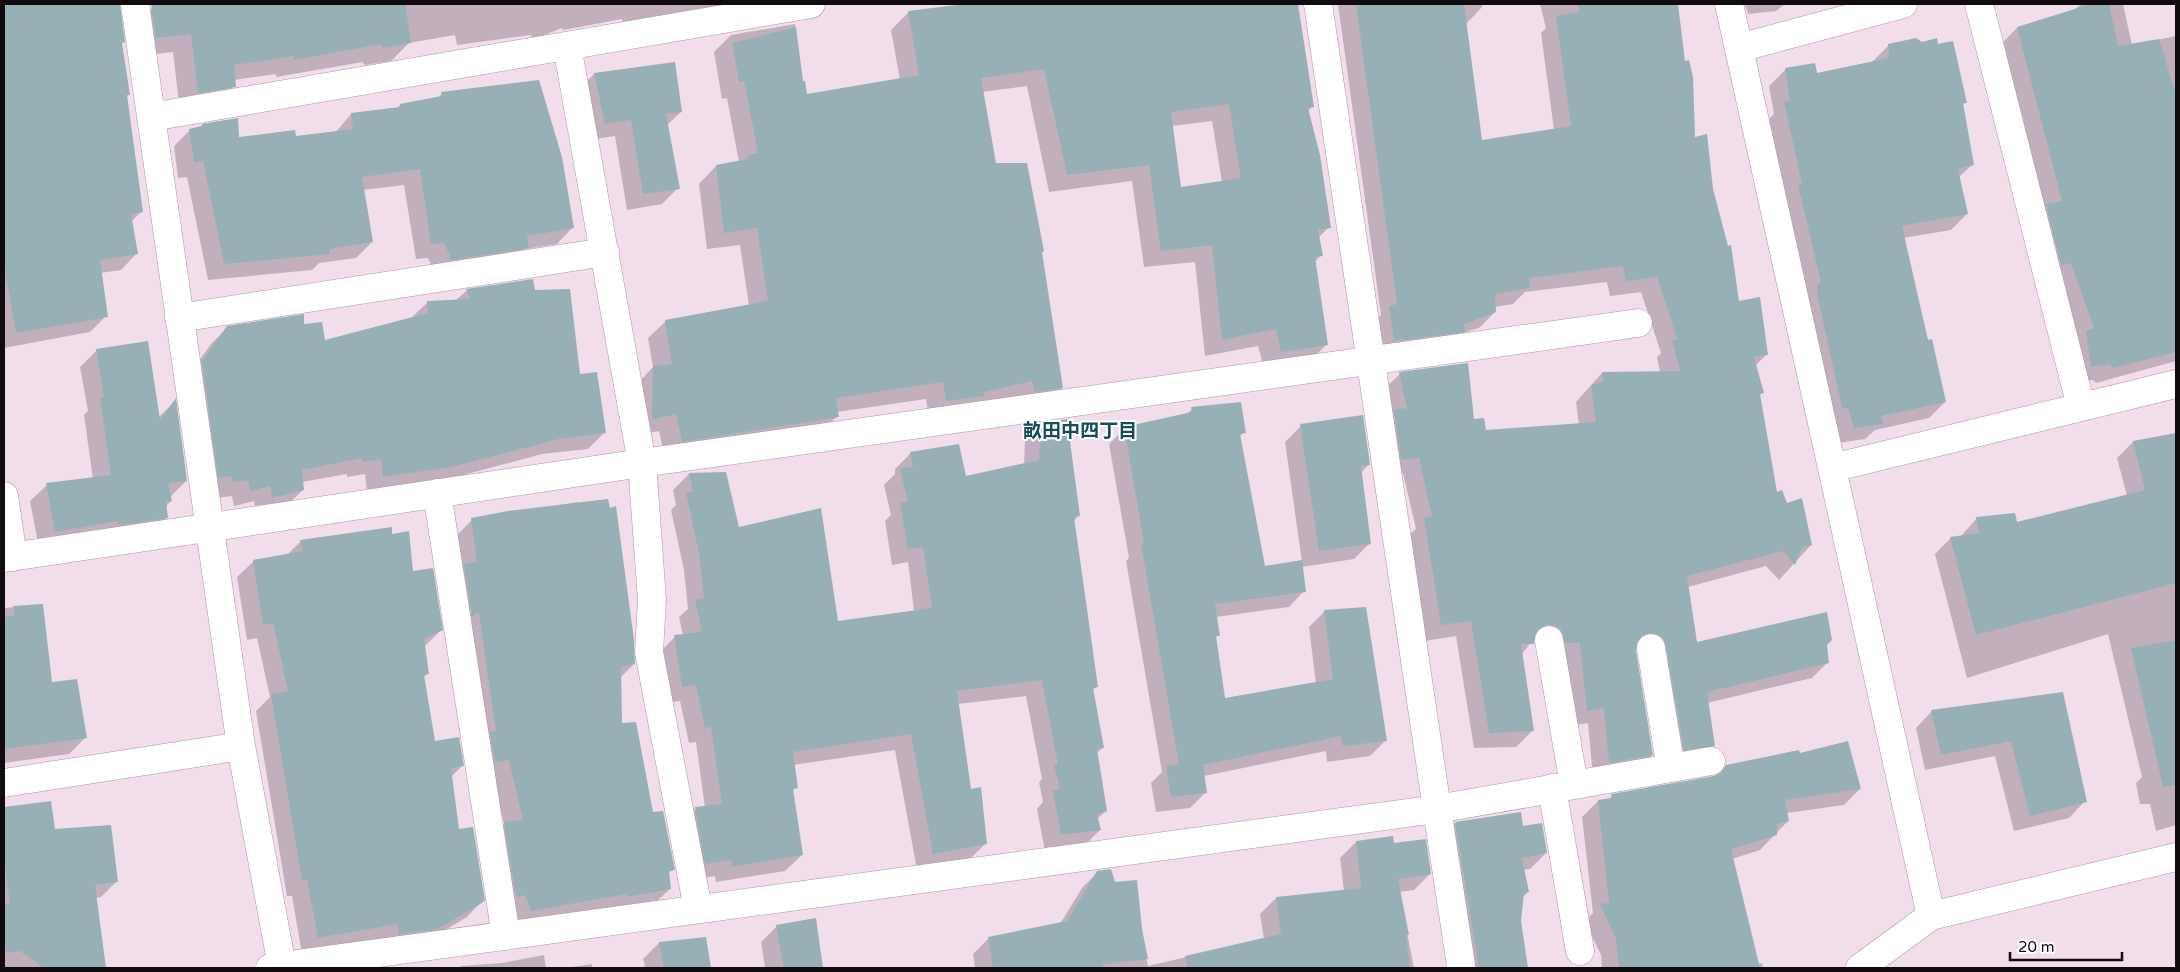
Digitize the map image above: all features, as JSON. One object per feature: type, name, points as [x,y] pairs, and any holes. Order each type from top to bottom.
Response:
[{"type":"street","points":[[135,4],[241,746],[278,968],[1437,808],[1710,761]]},
{"type":"street","points":[[151,117],[811,4]]},
{"type":"street","points":[[1318,4],[1460,965]]},
{"type":"street","points":[[1729,4],[1931,916]]},
{"type":"street","points":[[1739,48],[1903,4]]},
{"type":"street","points":[[1978,4],[2081,407]]},
{"type":"street","points":[[567,46],[642,463],[652,600],[650,652],[698,909]]},
{"type":"street","points":[[179,318],[604,252]]},
{"type":"street","points":[[4,496],[8,558],[642,463],[1638,323]]},
{"type":"street","points":[[1832,468],[2176,384]]},
{"type":"street","points":[[437,493],[506,936]]},
{"type":"street","points":[[1549,640],[1580,952]]},
{"type":"street","points":[[1651,648],[1671,768]]},
{"type":"street","points":[[4,783],[241,746]]},
{"type":"street","points":[[1860,968],[1931,916],[2176,857]]},
{"type":"building","points":[[4,4],[120,4],[125,42],[122,43],[130,95],[127,95],[143,212],[131,214],[138,254],[100,260],[108,317],[16,333],[4,264]]},
{"type":"building","points":[[151,4],[405,4],[411,43],[382,48],[381,44],[294,60],[294,56],[234,65],[236,87],[198,93],[191,34],[156,38]]},
{"type":"building","points":[[965,4],[1298,4],[1314,107],[1308,108],[1320,155],[1331,228],[1318,230],[1323,256],[1315,257],[1328,345],[1281,352],[1276,329],[1222,340],[1212,245],[1161,251],[1149,165],[1067,175],[1044,69],[981,78],[996,163],[1027,163],[1044,251],[1042,252],[1063,388],[1035,392],[1032,381],[984,392],[984,396],[946,401],[943,382],[836,398],[839,417],[682,442],[676,414],[652,420],[653,366],[672,364],[665,320],[768,301],[757,228],[724,233],[716,165],[748,159],[748,155],[758,153],[744,81],[739,82],[732,43],[796,27],[803,81],[805,81],[807,94],[919,75],[908,11]],"holes":[[[1229,104],[1241,178],[1181,187],[1171,112]]]},
{"type":"building","points":[[1356,4],[1464,4],[1482,140],[1571,126],[1556,16],[1580,12],[1578,4],[1678,4],[1685,61],[1689,60],[1693,77],[1695,137],[1707,134],[1713,189],[1728,246],[1731,245],[1739,301],[1760,297],[1768,355],[1754,357],[1764,393],[1760,394],[1777,492],[1782,490],[1787,503],[1802,498],[1812,545],[1802,547],[1795,565],[1783,551],[1687,576],[1697,642],[1827,612],[1832,640],[1827,645],[1829,663],[1707,692],[1715,746],[1684,750],[1666,645],[1663,638],[1657,634],[1648,633],[1641,636],[1637,642],[1636,651],[1653,755],[1609,763],[1604,708],[1587,711],[1580,643],[1565,643],[1561,630],[1554,625],[1539,628],[1535,634],[1534,644],[1521,644],[1534,731],[1489,733],[1471,621],[1441,625],[1424,518],[1432,517],[1419,458],[1401,460],[1394,410],[1407,408],[1399,372],[1468,363],[1474,419],[1484,418],[1486,430],[1596,422],[1591,385],[1603,382],[1602,372],[1680,371],[1672,340],[1677,339],[1657,277],[1626,281],[1623,266],[1529,278],[1530,288],[1495,294],[1496,312],[1464,324],[1465,332],[1394,341],[1389,306],[1397,304]]},
{"type":"building","points":[[2091,4],[2109,4],[2118,46],[2159,39],[2176,95],[2176,352],[2113,368],[2109,364],[2091,367],[2086,331],[2094,328],[2071,263],[2061,265],[2046,204],[2062,201],[2017,27]]},
{"type":"building","points":[[1916,38],[1922,42],[1937,38],[1938,44],[1953,41],[1967,103],[1963,103],[1974,165],[1958,169],[1968,214],[1902,226],[1928,340],[1932,339],[1946,402],[1881,416],[1883,424],[1854,428],[1848,408],[1842,408],[1817,293],[1817,285],[1821,282],[1798,185],[1802,184],[1784,102],[1790,101],[1785,68],[1815,63],[1817,73],[1889,58],[1888,44]]},
{"type":"building","points":[[675,62],[682,112],[666,114],[680,189],[643,194],[631,120],[605,124],[594,73]]},
{"type":"building","points":[[539,80],[562,157],[574,228],[527,236],[529,248],[452,260],[444,243],[431,244],[420,169],[362,177],[373,242],[329,249],[330,254],[224,264],[203,161],[194,162],[189,129],[202,126],[202,124],[238,118],[239,137],[295,130],[296,136],[353,129],[351,113],[400,107],[400,104],[442,96],[441,92]]},
{"type":"building","points":[[533,279],[535,290],[570,289],[580,374],[597,372],[606,433],[559,439],[451,467],[383,477],[381,459],[363,462],[362,458],[302,470],[304,490],[272,498],[270,486],[250,491],[248,480],[233,482],[232,476],[218,478],[202,361],[227,326],[304,314],[304,324],[322,322],[325,340],[428,313],[427,301],[470,299],[466,289]]},
{"type":"building","points":[[148,341],[160,420],[176,398],[187,481],[168,483],[172,501],[166,502],[168,518],[119,525],[118,521],[55,532],[46,483],[111,475],[100,397],[104,397],[96,349]]},
{"type":"building","points":[[1241,402],[1246,433],[1240,434],[1265,566],[1302,560],[1306,592],[1215,604],[1220,636],[1216,636],[1225,698],[1333,679],[1324,610],[1366,607],[1387,741],[1343,746],[1341,736],[1203,765],[1207,793],[1171,797],[1166,766],[1179,764],[1141,544],[1144,543],[1124,427],[1192,412],[1191,407]]},
{"type":"building","points":[[1363,415],[1370,465],[1361,466],[1371,544],[1319,551],[1300,424]]},
{"type":"building","points":[[1067,419],[1080,516],[1074,517],[1098,687],[1093,688],[1104,748],[1097,749],[1107,811],[1097,814],[1101,830],[1061,835],[1053,791],[1060,788],[1054,765],[1058,765],[1042,680],[957,691],[971,789],[981,787],[987,844],[933,854],[911,734],[793,752],[798,788],[793,789],[803,855],[732,867],[731,860],[705,864],[695,807],[722,804],[711,727],[705,728],[696,685],[682,687],[674,635],[702,632],[695,600],[704,598],[699,553],[686,493],[693,492],[689,473],[726,472],[739,527],[821,508],[838,621],[932,608],[923,547],[908,549],[900,503],[908,502],[900,468],[913,467],[910,452],[959,444],[966,476],[1039,460],[1041,423]]},
{"type":"building","points":[[2176,433],[2176,583],[1976,635],[1950,537],[1979,533],[1976,517],[2015,513],[2017,522],[2145,490],[2133,441]]},
{"type":"building","points":[[608,499],[610,508],[616,506],[634,640],[635,664],[621,667],[622,723],[636,722],[653,812],[663,811],[675,870],[669,871],[671,889],[627,897],[626,894],[531,911],[525,895],[516,897],[504,822],[523,820],[509,760],[495,762],[490,732],[496,731],[479,613],[472,616],[464,564],[477,562],[471,518],[508,511]]},
{"type":"building","points":[[392,527],[392,534],[409,531],[413,571],[433,568],[443,630],[424,639],[429,674],[424,675],[435,741],[459,737],[464,766],[451,768],[459,829],[473,827],[485,901],[438,929],[399,934],[397,924],[318,938],[307,880],[302,880],[271,694],[288,691],[273,623],[263,625],[253,560],[303,551],[300,540]]},
{"type":"building","points":[[43,604],[52,682],[77,679],[87,738],[4,749],[4,617],[15,615],[13,606]]},
{"type":"building","points":[[2176,640],[2176,785],[2163,787],[2131,648]]},
{"type":"building","points":[[2063,692],[2087,802],[2030,816],[2011,741],[1941,755],[1931,710]]},
{"type":"building","points":[[1848,741],[1861,789],[1785,800],[1789,821],[1777,824],[1777,835],[1731,849],[1760,968],[1619,968],[1616,939],[1600,904],[1609,903],[1598,800],[1612,798],[1611,794],[1714,776],[1721,773],[1726,765],[1799,750],[1800,753]]},
{"type":"building","points":[[51,801],[55,829],[111,825],[118,882],[95,885],[106,968],[44,968],[20,951],[6,953],[4,904],[10,903],[4,859],[4,807]]},
{"type":"building","points":[[1521,812],[1523,826],[1542,823],[1547,853],[1522,858],[1529,892],[1524,893],[1521,921],[1528,968],[1479,968],[1455,822]]},
{"type":"building","points":[[1393,836],[1394,843],[1426,839],[1431,874],[1398,879],[1409,935],[1406,935],[1410,968],[1187,968],[1185,956],[1281,934],[1276,897],[1361,888],[1356,841]]},
{"type":"building","points":[[1111,869],[1115,882],[1137,880],[1142,929],[1148,959],[1103,964],[1103,968],[993,968],[988,937],[1067,921],[1097,871]]},
{"type":"building","points":[[816,918],[823,968],[784,968],[776,925]]},
{"type":"building","points":[[706,937],[711,968],[664,968],[659,942]]},
{"type":"district","name":"畝田中四丁目","points":[[1080,430]]}]
